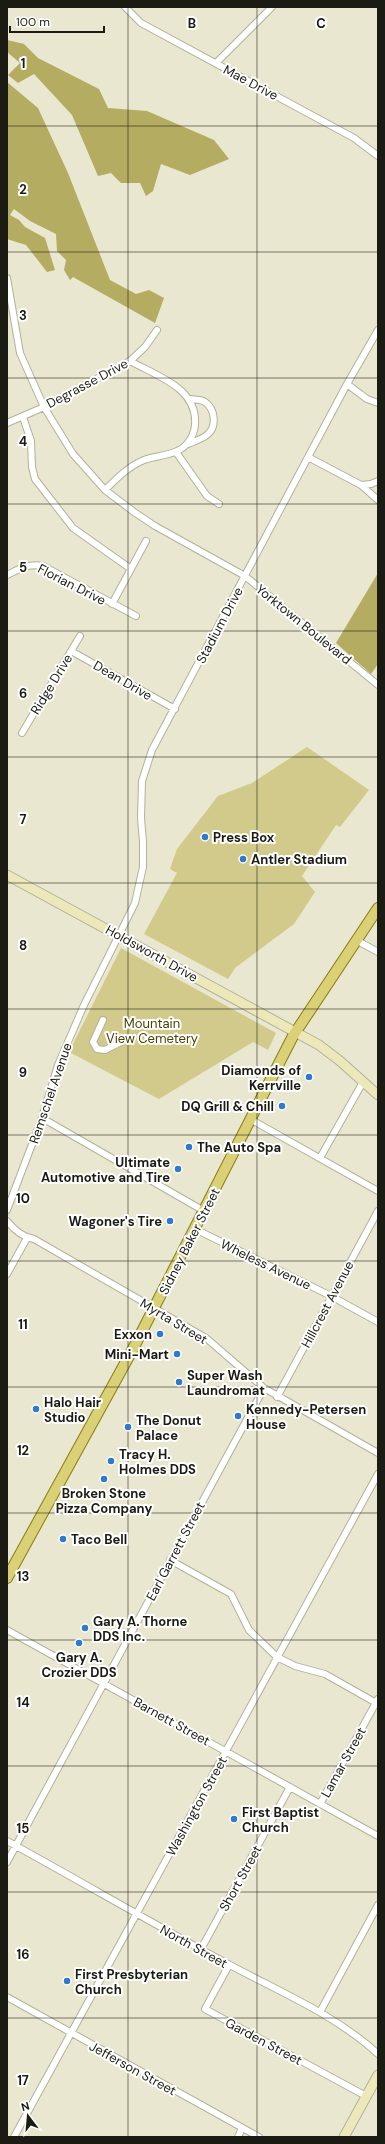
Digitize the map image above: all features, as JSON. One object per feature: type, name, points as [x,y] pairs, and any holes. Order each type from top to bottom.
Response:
[{"type":"main road","name":"Holdsworth Drive","points":[[7,875],[296,1032],[335,1057],[378,1095]]},
{"type":"main road","name":"Sidney Baker Street","points":[[7,1578],[154,1308],[296,1032],[378,908]]},
{"type":"main road","points":[[344,2137],[378,2075]]},
{"type":"street","name":"Mae Drive","points":[[126,7],[141,23],[354,138],[378,156]]},
{"type":"street","points":[[216,63],[272,7]]},
{"type":"street","name":"Yorktown Boulevard","points":[[7,278],[12,296],[18,346],[44,407],[73,454],[105,490],[155,526],[245,576],[378,685]]},
{"type":"street","name":"Degrasse Drive","points":[[7,423],[44,407],[130,361],[145,347],[157,330]]},
{"type":"street","name":"Stadium Drive","points":[[119,935],[135,903],[143,867],[143,842],[140,818],[142,781],[152,750],[347,384],[378,330]]},
{"type":"street","points":[[130,361],[178,388],[190,399],[196,418],[195,430],[186,445]]},
{"type":"street","points":[[347,384],[367,399],[378,403]]},
{"type":"street","points":[[105,490],[132,466],[144,460],[176,452],[209,433],[214,424],[214,416],[209,405],[204,402],[190,399]]},
{"type":"street","points":[[23,417],[32,441],[32,467],[35,479],[73,528],[131,569]]},
{"type":"street","points":[[176,452],[207,496],[219,504]]},
{"type":"street","points":[[308,457],[361,485],[378,500]]},
{"type":"street","points":[[361,485],[371,484],[378,481]]},
{"type":"street","points":[[112,604],[146,541]]},
{"type":"street","name":"Florian Drive","points":[[7,575],[27,565],[34,564],[43,566],[136,616]]},
{"type":"street","name":"Ridge Drive","points":[[22,733],[80,636]]},
{"type":"street","name":"Dean Drive","points":[[71,650],[175,709]]},
{"type":"street","name":"Remschel Avenue","points":[[7,1210],[42,1118],[58,1065],[84,1005],[119,935]]},
{"type":"street","points":[[356,940],[378,952]]},
{"type":"street","points":[[104,1020],[93,1042],[97,1049],[105,1050],[127,1039]]},
{"type":"street","points":[[320,1158],[363,1082]]},
{"type":"street","points":[[42,1118],[204,1211]]},
{"type":"street","points":[[250,1119],[378,1191]]},
{"type":"street","name":"Hillcrest Avenue","points":[[277,1397],[378,1211]]},
{"type":"street","name":"Myrta Street","points":[[7,1221],[12,1227],[27,1238],[34,1239],[206,1338],[264,1388],[277,1397],[378,1453]]},
{"type":"street","name":"Wheless Avenue","points":[[195,1229],[331,1296],[378,1322]]},
{"type":"street","points":[[7,1274],[27,1238]]},
{"type":"street","name":"Earl Garrett Street","points":[[7,1862],[264,1388]]},
{"type":"street","name":"Washington Street","points":[[14,2137],[378,1474]]},
{"type":"street","points":[[170,1560],[231,1594],[249,1630],[277,1657],[295,1666],[325,1674],[377,1702]]},
{"type":"street","name":"Barnett Street","points":[[7,1630],[378,1836]]},
{"type":"street","name":"Lamar Street","points":[[320,1804],[377,1702]]},
{"type":"street","name":"Short Street","points":[[201,1949],[290,1787]]},
{"type":"street","name":"North Street","points":[[7,1841],[229,1965],[320,2012],[364,2041],[378,2054]]},
{"type":"street","points":[[320,2012],[378,1905]]},
{"type":"street","name":"Garden Street","points":[[229,1965],[205,2009],[366,2096]]},
{"type":"street","name":"Jefferson Street","points":[[7,1997],[259,2137]]},
{"type":"street","points":[[238,2137],[242,2128]]},
{"type":"green space","name":"Antler Stadium","points":[[307,747],[369,790],[340,827],[336,825],[302,876],[315,892],[294,924],[235,968],[228,979],[144,934],[177,873],[170,869],[177,849],[218,796],[252,783]]},
{"type":"green space","name":"Mountain View Cemetery","points":[[121,948],[276,1033],[268,1050],[253,1042],[159,1099],[69,1052]]},
{"type":"shaded area","points":[[7,40],[24,44],[38,58],[99,89],[108,108],[147,111],[214,140],[229,159],[190,175],[161,164],[153,191],[146,196],[140,183],[121,183],[111,173],[98,176],[72,115],[34,74],[18,83],[8,75],[20,63],[7,52]]},
{"type":"shaded area","points":[[7,82],[38,108],[68,173],[110,280],[136,294],[149,290],[164,298],[155,323],[73,277],[70,280],[64,270],[66,260],[57,251],[56,234],[30,221],[14,209],[10,215],[19,220],[25,227],[45,238],[55,270],[47,272],[26,245],[7,239]]},
{"type":"shaded area","points":[[378,573],[378,664],[371,674],[336,643]]},
{"type":"place","name":"Press Box","points":[[205,837]]},
{"type":"place","name":"Antler Stadium","points":[[243,859]]},
{"type":"place","name":"Diamonds of Kerrville","points":[[309,1077]]},
{"type":"place","name":"DQ Grill & Chill","points":[[282,1106]]},
{"type":"place","name":"The Auto Spa","points":[[189,1147]]},
{"type":"place","name":"Ultimate Automotive and Tire","points":[[178,1169]]},
{"type":"place","name":"Wagoner's Tire","points":[[170,1221]]},
{"type":"place","name":"Exxon","points":[[160,1334]]},
{"type":"place","name":"Mini-Mart","points":[[177,1354]]},
{"type":"place","name":"Super Wash Laundromat","points":[[179,1382]]},
{"type":"place","name":"Halo Hair Studio","points":[[36,1409]]},
{"type":"place","name":"Kennedy-Petersen House","points":[[238,1416]]},
{"type":"place","name":"The Donut Palace","points":[[128,1427]]},
{"type":"place","name":"Tracy H. Holmes DDS","points":[[111,1461]]},
{"type":"place","name":"Broken Stone Pizza Company","points":[[104,1479]]},
{"type":"place","name":"Taco Bell","points":[[63,1539]]},
{"type":"place","name":"Gary A. Thorne DDS Inc.","points":[[85,1628]]},
{"type":"place","name":"Gary A. Crozier DDS","points":[[79,1643]]},
{"type":"place","name":"First Baptist Church","points":[[234,1819]]},
{"type":"place","name":"First Presbyterian Church","points":[[67,1981]]}]
